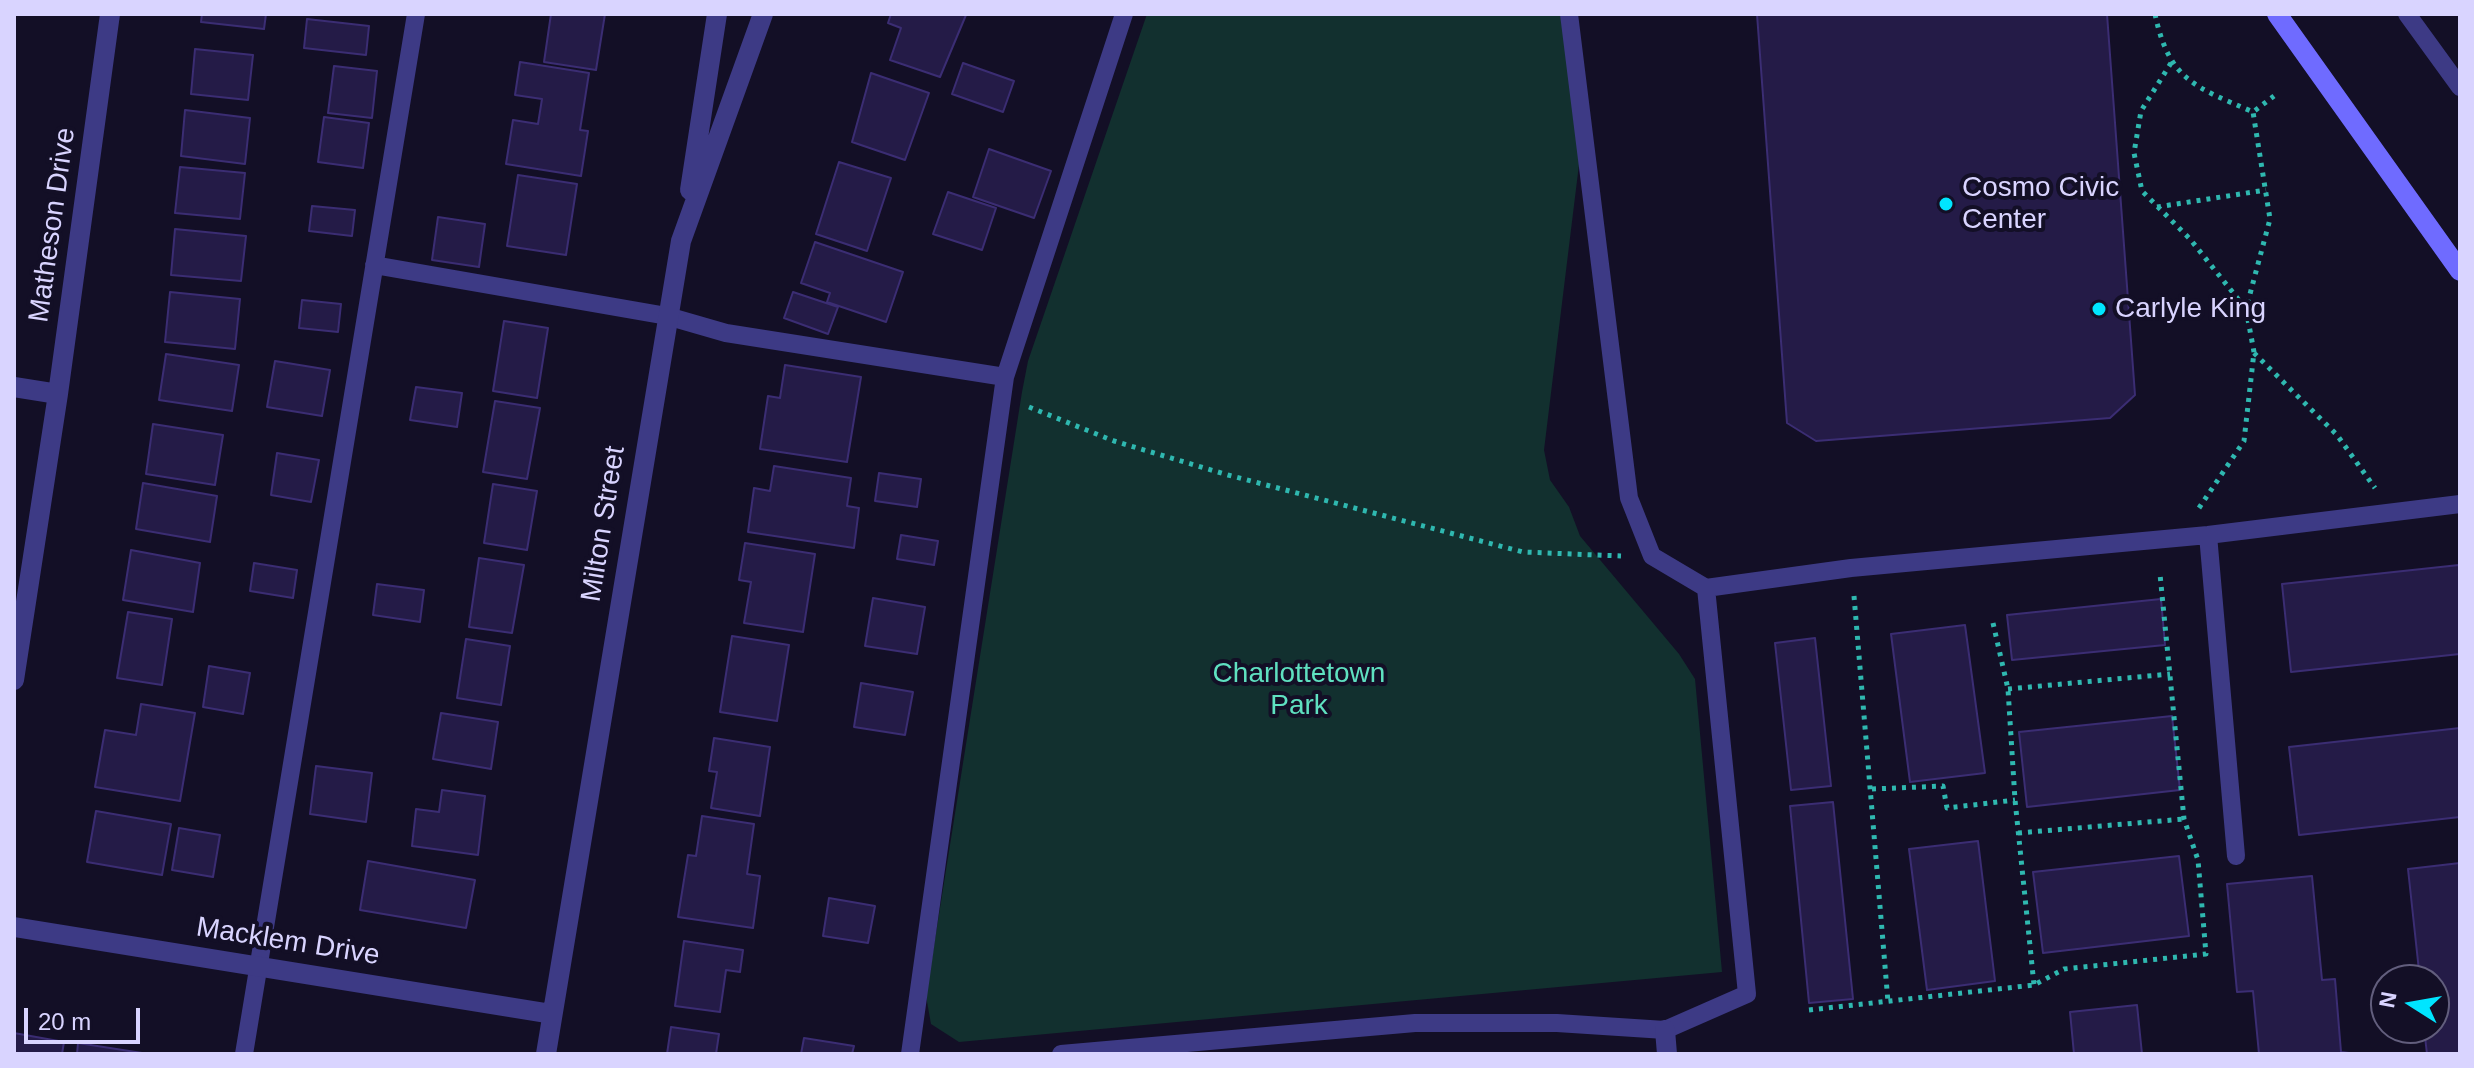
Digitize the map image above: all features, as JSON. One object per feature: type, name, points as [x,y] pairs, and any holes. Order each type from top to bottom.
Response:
[{"type":"main road","points":[[2277,14],[2460,271]]},
{"type":"street","name":"Matheson Drive","points":[[14,680],[58,394],[110,14]]},
{"type":"street","points":[[681,241],[717,14]]},
{"type":"street","name":"Milton Street","points":[[546,1054],[681,241],[763,14]]},
{"type":"street","points":[[14,387],[58,394]]},
{"type":"street","name":"Macklem Drive","points":[[14,927],[552,1014]]},
{"type":"street","points":[[1665,1030],[1667,1054]]},
{"type":"lane","points":[[244,1054],[416,14]]},
{"type":"lane","points":[[910,1054],[1005,377],[1124,14]]},
{"type":"lane","points":[[1569,14],[1629,498],[1652,556],[1706,588],[1851,568],[2208,535],[2460,504]]},
{"type":"lane","points":[[2407,14],[2460,87]]},
{"type":"lane","points":[[374,265],[667,316],[726,333],[1005,377]]},
{"type":"lane","points":[[2208,535],[2236,856]]},
{"type":"lane","points":[[1061,1054],[1415,1023],[1557,1023],[1665,1030],[1747,994],[1706,588]]},
{"type":"path","points":[[2155,14],[2171,63],[2191,84],[2253,112]]},
{"type":"path","points":[[2171,63],[2141,111],[2134,153],[2142,191],[2190,239],[2246,309]]},
{"type":"path","points":[[2253,112],[2274,96]]},
{"type":"path","points":[[2180,537],[2244,441],[2254,352],[2246,309],[2270,219],[2253,112]]},
{"type":"path","points":[[2157,207],[2266,190]]},
{"type":"path","points":[[2254,352],[2337,435],[2392,512]]},
{"type":"path","points":[[1002,397],[1114,441],[1171,458],[1523,552],[1652,556]]},
{"type":"path","points":[[1851,568],[1888,1002]]},
{"type":"path","points":[[1809,1010],[2034,985],[2064,969],[2206,954],[2198,860],[2184,819],[2160,574]]},
{"type":"path","points":[[1993,623],[2008,689],[2015,800],[2034,985]]},
{"type":"path","points":[[2008,689],[2170,674]]},
{"type":"path","points":[[1872,789],[1943,786],[1947,808],[2015,800]]},
{"type":"path","points":[[2018,833],[2184,819]]},
{"type":"green space","name":"Charlottetown Park","points":[[1147,14],[1566,14],[1582,140],[1544,450],[1550,480],[1569,507],[1580,536],[1679,654],[1695,679],[1722,972],[959,1042],[931,1024],[926,996],[1028,361]]},
{"type":"building","points":[[202,14],[266,14],[264,29],[201,22]]},
{"type":"building","points":[[551,14],[605,14],[596,70],[544,62]]},
{"type":"building","points":[[891,14],[966,15],[940,77],[890,60],[901,28],[888,23]]},
{"type":"building","name":"Cosmo Civic Center","points":[[1757,14],[2107,14],[2135,395],[2110,418],[1816,441],[1787,423]]},
{"type":"building","points":[[307,19],[369,26],[366,55],[304,48]]},
{"type":"building","points":[[195,49],[253,55],[248,100],[191,94]]},
{"type":"building","points":[[520,62],[589,73],[580,130],[588,131],[581,176],[506,164],[513,120],[538,124],[542,99],[515,95]]},
{"type":"building","points":[[963,63],[1014,81],[1003,112],[952,94]]},
{"type":"building","points":[[334,66],[377,71],[372,118],[328,113]]},
{"type":"building","points":[[871,73],[929,93],[905,160],[852,142]]},
{"type":"building","points":[[185,110],[250,118],[245,164],[181,156]]},
{"type":"building","points":[[324,117],[369,123],[363,168],[318,162]]},
{"type":"building","points":[[989,149],[1051,171],[1034,218],[973,197]]},
{"type":"building","points":[[839,162],[891,178],[867,251],[816,234]]},
{"type":"building","points":[[180,167],[245,173],[240,219],[175,213]]},
{"type":"building","points":[[518,175],[577,184],[566,255],[507,246]]},
{"type":"building","points":[[948,192],[996,208],[982,250],[933,234]]},
{"type":"building","points":[[312,206],[355,210],[352,236],[309,231]]},
{"type":"building","points":[[438,217],[485,224],[479,267],[432,260]]},
{"type":"building","points":[[175,229],[246,236],[241,281],[171,275]]},
{"type":"building","points":[[815,242],[903,272],[886,322],[827,302],[830,293],[801,283]]},
{"type":"building","points":[[170,292],[240,299],[235,349],[165,342]]},
{"type":"building","points":[[793,292],[838,307],[828,334],[784,318]]},
{"type":"building","points":[[302,300],[341,304],[338,332],[299,328]]},
{"type":"building","points":[[504,321],[548,328],[537,398],[493,391]]},
{"type":"building","points":[[166,354],[239,365],[232,411],[159,400]]},
{"type":"building","points":[[275,361],[330,370],[322,416],[267,407]]},
{"type":"building","points":[[785,365],[861,377],[847,462],[760,449],[768,396],[780,398]]},
{"type":"building","points":[[416,387],[462,393],[457,427],[410,420]]},
{"type":"building","points":[[495,401],[540,408],[527,479],[483,472]]},
{"type":"building","points":[[153,424],[223,435],[215,485],[146,474]]},
{"type":"building","points":[[277,453],[319,460],[311,502],[271,495]]},
{"type":"building","points":[[774,466],[851,478],[847,506],[859,508],[854,548],[748,532],[754,488],[770,491]]},
{"type":"building","points":[[879,473],[921,479],[917,507],[875,501]]},
{"type":"building","points":[[143,483],[217,496],[210,542],[136,529]]},
{"type":"building","points":[[493,484],[537,491],[527,550],[484,543]]},
{"type":"building","points":[[901,535],[938,541],[934,565],[897,559]]},
{"type":"building","points":[[745,543],[815,554],[803,632],[744,623],[751,582],[739,580]]},
{"type":"building","points":[[131,550],[200,563],[193,612],[123,600]]},
{"type":"building","points":[[479,558],[524,565],[512,633],[469,627]]},
{"type":"building","points":[[254,563],[297,570],[293,598],[250,591]]},
{"type":"building","points":[[2459,565],[2460,654],[2291,672],[2282,584]]},
{"type":"building","points":[[377,584],[424,590],[420,622],[373,615]]},
{"type":"building","points":[[873,598],[925,607],[917,654],[865,646]]},
{"type":"building","points":[[2161,599],[2165,645],[2012,660],[2007,615]]},
{"type":"building","points":[[128,612],[172,619],[162,685],[117,678]]},
{"type":"building","points":[[1965,625],[1985,773],[1910,782],[1891,634]]},
{"type":"building","points":[[732,636],[789,645],[777,721],[720,712]]},
{"type":"building","points":[[1815,638],[1831,786],[1791,790],[1775,643]]},
{"type":"building","points":[[466,639],[510,646],[501,705],[457,698]]},
{"type":"building","points":[[209,666],[250,673],[243,714],[203,707]]},
{"type":"building","points":[[861,683],[913,692],[905,735],[854,727]]},
{"type":"building","points":[[141,704],[195,713],[180,801],[95,787],[105,730],[136,735]]},
{"type":"building","points":[[441,713],[498,722],[491,769],[433,759]]},
{"type":"building","points":[[2172,716],[2180,790],[2027,807],[2019,732]]},
{"type":"building","points":[[2460,728],[2460,817],[2299,835],[2289,747]]},
{"type":"building","points":[[714,738],[770,747],[760,816],[711,808],[717,772],[709,771]]},
{"type":"building","points":[[316,766],[372,773],[366,822],[310,814]]},
{"type":"building","points":[[442,790],[485,796],[478,855],[412,846],[416,809],[439,812]]},
{"type":"building","points":[[1833,802],[1853,999],[1809,1003],[1790,806]]},
{"type":"building","points":[[96,811],[171,824],[162,875],[87,862]]},
{"type":"building","points":[[702,816],[754,824],[747,874],[760,876],[753,928],[678,917],[688,855],[696,856]]},
{"type":"building","points":[[179,828],[220,835],[213,877],[172,870]]},
{"type":"building","points":[[1978,841],[1995,981],[1927,990],[1909,849]]},
{"type":"building","points":[[2179,856],[2189,936],[2043,953],[2033,872]]},
{"type":"building","points":[[368,861],[475,880],[466,928],[360,910]]},
{"type":"building","points":[[2460,863],[2460,1054],[2427,1054],[2426,1044],[2450,1044],[2450,964],[2418,964],[2408,869]]},
{"type":"building","points":[[2312,876],[2322,980],[2335,979],[2341,1052],[2357,1054],[2259,1054],[2253,991],[2237,992],[2227,884]]},
{"type":"building","points":[[829,898],[875,906],[868,943],[823,936]]},
{"type":"building","points":[[684,941],[743,950],[740,972],[726,970],[720,1012],[675,1006]]},
{"type":"building","points":[[2137,1005],[2142,1054],[2074,1054],[2070,1012]]},
{"type":"building","points":[[671,1027],[719,1034],[716,1054],[667,1054]]},
{"type":"building","points":[[14,1033],[64,1042],[62,1054],[14,1054]]},
{"type":"building","points":[[804,1038],[854,1046],[852,1054],[801,1054]]},
{"type":"building","points":[[78,1043],[142,1053],[142,1054],[77,1054]]},
{"type":"place","name":"Cosmo Civic Center","points":[[1946,204]]},
{"type":"place","name":"Carlyle King","points":[[2099,309]]}]
